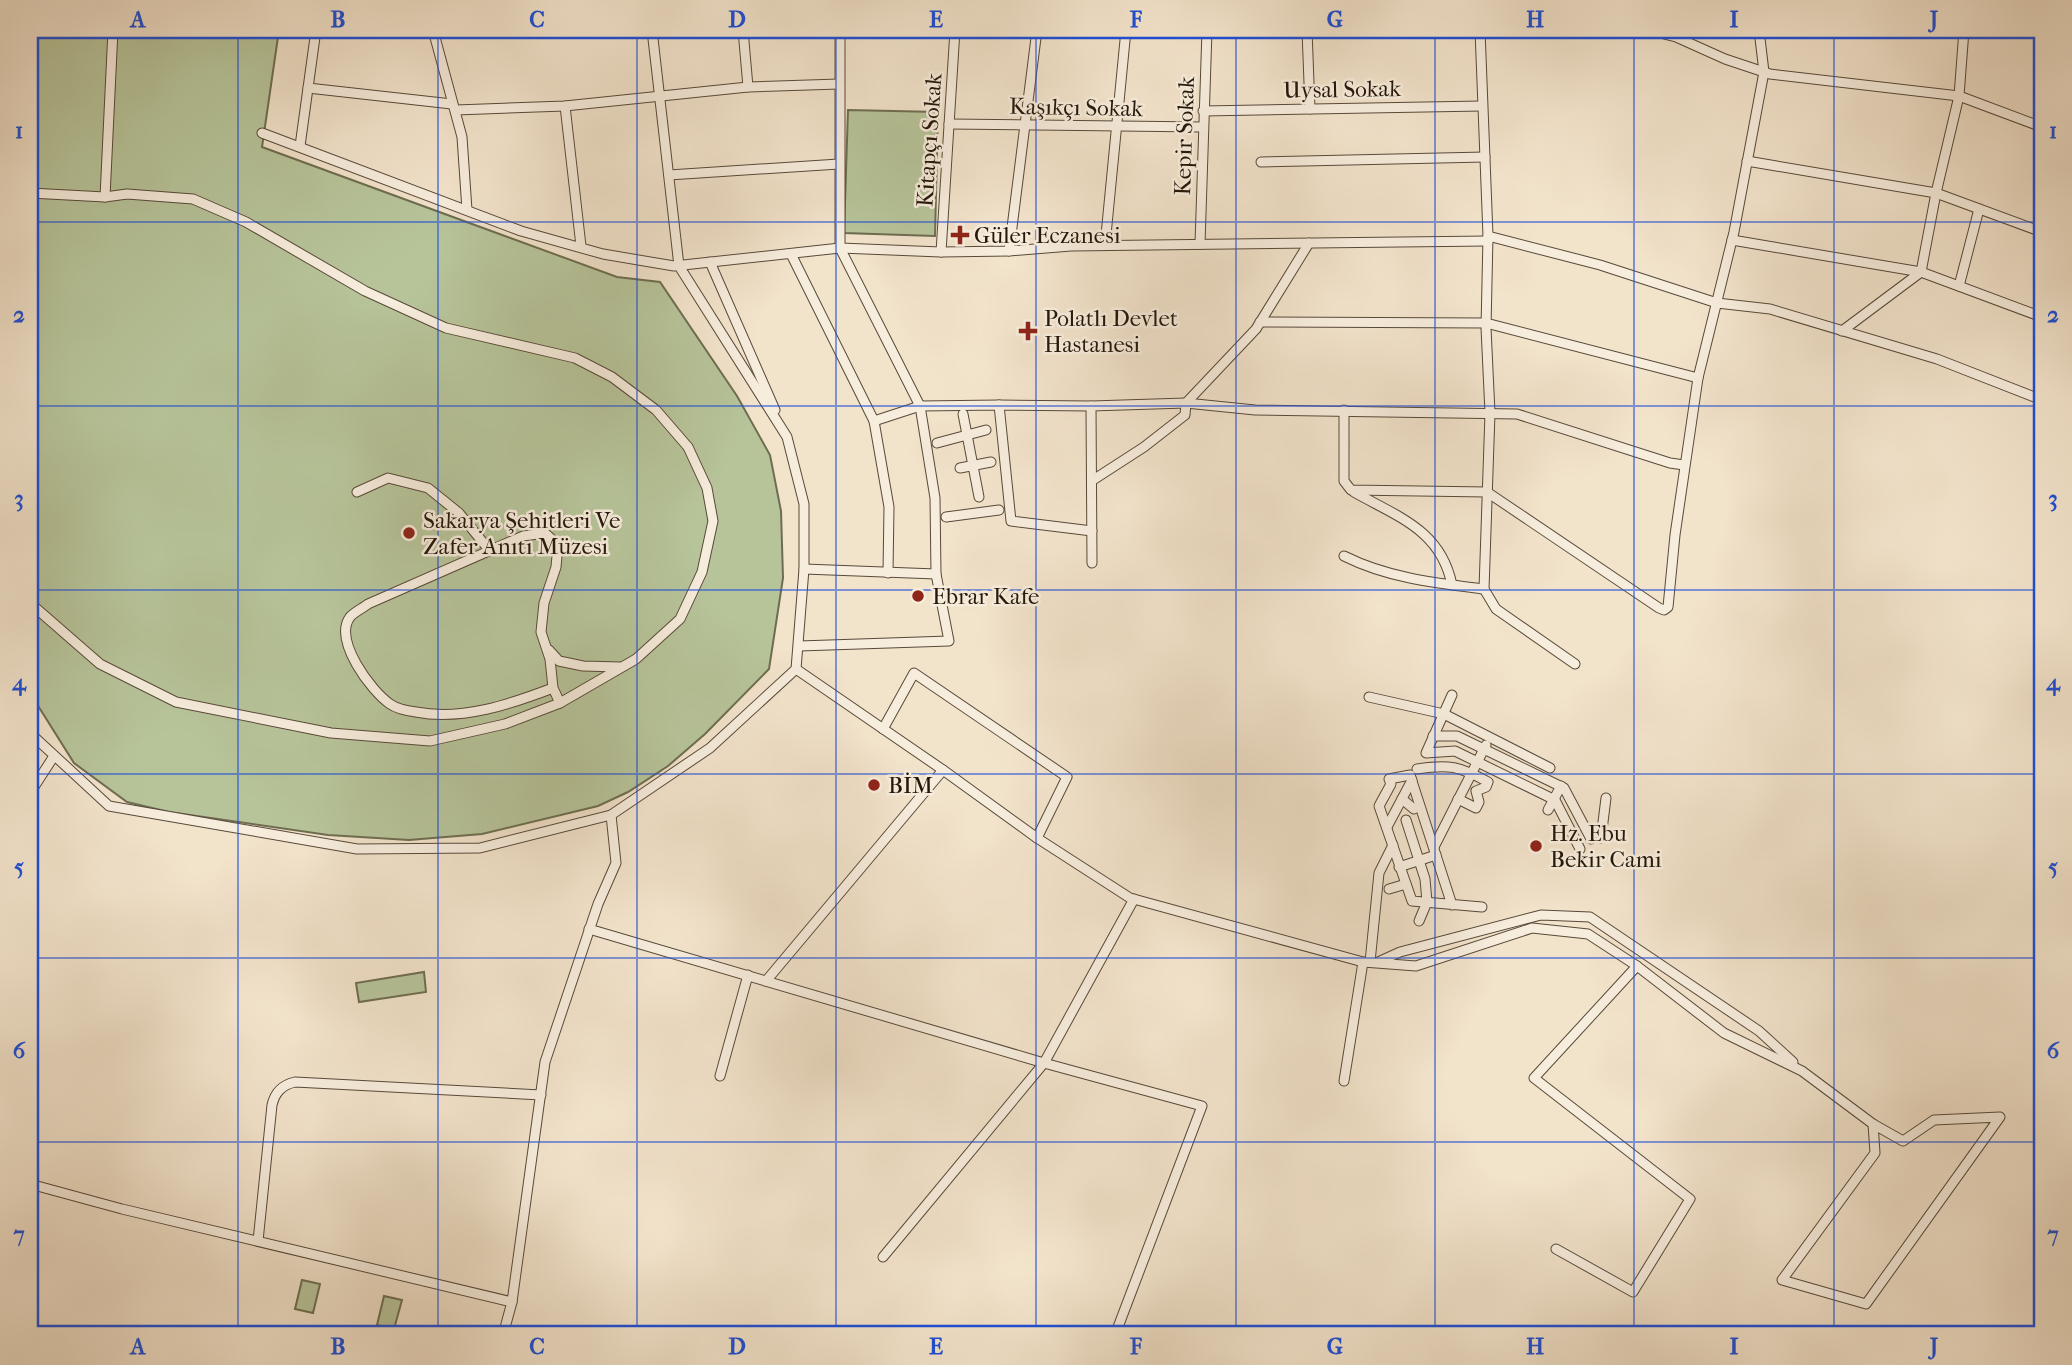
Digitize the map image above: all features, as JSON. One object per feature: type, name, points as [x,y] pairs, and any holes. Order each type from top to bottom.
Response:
[{"type":"street","points":[[105,197],[113,30]]},
{"type":"street","points":[[300,146],[316,30]]},
{"type":"street","points":[[392,30],[472,30]]},
{"type":"street","points":[[652,30],[679,265],[787,437]]},
{"type":"street","points":[[743,30],[748,87]]},
{"type":"street","points":[[799,646],[949,640],[936,574],[935,498],[920,406],[840,248],[840,30]]},
{"type":"street","name":"Kitapçı Sokak","points":[[941,252],[955,30]]},
{"type":"street","points":[[1009,251],[1037,30]]},
{"type":"street","points":[[1105,245],[1126,30]]},
{"type":"street","name":"Kepir Sokak","points":[[1200,244],[1207,30]]},
{"type":"street","points":[[1307,30],[1310,109]]},
{"type":"street","points":[[1479,30],[1488,239],[1486,323],[1490,413],[1484,589],[1496,609],[1574,664]]},
{"type":"street","points":[[1648,30],[1676,37],[1725,59],[1764,72],[1959,96],[2042,127]]},
{"type":"street","points":[[1351,490],[1487,492],[1664,610],[1670,605],[1675,535],[1698,378],[1732,240],[1764,72],[1759,30]]},
{"type":"street","points":[[1843,331],[1920,272],[1959,96],[1964,30]]},
{"type":"street","points":[[434,32],[462,137],[467,210]]},
{"type":"street","points":[[308,88],[454,107],[565,106],[748,87],[839,84]]},
{"type":"street","points":[[565,106],[580,246]]},
{"type":"street","name":"Uysal Sokak","points":[[1203,111],[1482,106]]},
{"type":"street","name":"Kaşıkçı Sokak","points":[[949,124],[1202,127]]},
{"type":"street","points":[[262,133],[521,231],[603,254],[679,265],[840,248],[941,252],[1105,245],[1488,239],[1600,265],[1717,303],[1770,309],[1937,359],[2042,400]]},
{"type":"street","points":[[1261,162],[1485,157]]},
{"type":"street","points":[[1747,161],[1936,193],[2042,232]]},
{"type":"street","points":[[669,175],[839,164]]},
{"type":"street","points":[[30,193],[105,197],[127,194],[193,199],[246,222],[365,291],[446,328],[575,358],[612,377],[656,410],[688,447],[707,488],[713,521],[702,572],[680,619],[636,659],[560,703],[505,724],[430,741],[331,733],[176,702],[100,664],[30,603]]},
{"type":"street","points":[[1959,286],[1979,209]]},
{"type":"street","points":[[1732,240],[1920,272],[2042,317]]},
{"type":"street","points":[[1093,480],[1144,447],[1185,415],[1186,403],[1260,322],[1309,243]]},
{"type":"street","points":[[791,254],[874,421],[889,506],[888,573]]},
{"type":"street","points":[[30,733],[109,806],[357,849],[480,848],[611,815],[710,748],[796,669],[804,569],[804,504],[787,437],[710,262]]},
{"type":"street","points":[[1260,322],[1486,323],[1698,378]]},
{"type":"street","points":[[874,421],[920,406],[999,405],[1186,403],[1255,410],[1517,414],[1670,463],[1684,465]]},
{"type":"street","points":[[999,405],[1011,521],[1093,531]]},
{"type":"street","points":[[1091,406],[1092,563]]},
{"type":"street","points":[[1344,410],[1344,481],[1351,490],[1423,531],[1443,555],[1452,585]]},
{"type":"street","points":[[963,414],[979,497]]},
{"type":"street","points":[[937,443],[986,430]]},
{"type":"street","points":[[960,468],[991,461]]},
{"type":"street","points":[[356,492],[388,478],[428,488],[459,513],[490,551]]},
{"type":"street","points":[[946,517],[999,510]]},
{"type":"street","points":[[553,688],[508,705],[450,714],[417,713],[392,706],[366,681],[352,655],[345,634],[350,617],[368,604],[523,536],[545,533],[558,545],[556,567],[544,603],[541,632],[550,659],[553,688],[560,703]]},
{"type":"street","points":[[1343,556],[1394,576],[1484,589]]},
{"type":"street","points":[[804,569],[936,574]]},
{"type":"street","points":[[546,646],[559,662],[622,667]]},
{"type":"street","points":[[796,669],[1037,838],[1135,899],[1370,962],[1416,966],[1532,928],[1588,934],[1637,966],[1724,1033],[1802,1071]]},
{"type":"street","points":[[883,729],[914,673],[1067,777],[1037,838]]},
{"type":"street","points":[[1452,695],[1426,753],[1455,751],[1553,800],[1580,849]]},
{"type":"street","points":[[1369,697],[1444,714],[1550,768]]},
{"type":"street","points":[[1433,736],[1457,736],[1564,788],[1591,839]]},
{"type":"street","points":[[1400,867],[1419,860],[1434,847],[1490,738]]},
{"type":"street","points":[[30,793],[54,756]]},
{"type":"street","points":[[1417,769],[1444,765],[1472,773],[1488,782],[1486,787],[1476,791],[1465,786]]},
{"type":"street","points":[[766,981],[943,770]]},
{"type":"street","points":[[1409,818],[1391,818],[1379,806],[1391,784],[1390,779],[1410,775],[1452,905]]},
{"type":"street","points":[[1412,780],[1391,818],[1393,845],[1412,901],[1482,907]]},
{"type":"street","points":[[1548,810],[1560,786]]},
{"type":"street","points":[[1458,799],[1476,808],[1479,802],[1476,791]]},
{"type":"street","points":[[1402,799],[1425,879],[1427,902],[1419,921]]},
{"type":"street","points":[[1601,838],[1606,799]]},
{"type":"street","points":[[503,1335],[512,1302],[545,1062],[589,929],[616,863],[611,815]]},
{"type":"street","points":[[1344,1081],[1370,962],[1379,873],[1393,845]]},
{"type":"street","points":[[1414,846],[1434,847]]},
{"type":"street","points":[[1389,889],[1406,884]]},
{"type":"street","points":[[883,1257],[1044,1063],[1135,899]]},
{"type":"street","points":[[1370,962],[1541,915],[1590,918],[1759,1031],[1802,1071],[1873,1124],[1903,1141],[1934,1120],[2000,1117],[1866,1304],[1782,1280],[1875,1153],[1873,1124]]},
{"type":"street","points":[[589,929],[1044,1063],[1202,1105],[1115,1335]]},
{"type":"street","points":[[1556,1249],[1633,1292],[1690,1199],[1534,1078],[1637,966]]},
{"type":"street","points":[[720,1076],[748,975]]},
{"type":"street","points":[[258,1241],[272,1105],[279,1090],[286,1085],[295,1082],[541,1095]]},
{"type":"street","points":[[30,1184],[122,1209],[512,1302]]},
{"type":"green space","points":[[30,30],[279,30],[262,147],[617,277],[660,282],[737,396],[770,455],[781,511],[783,578],[769,669],[705,734],[668,766],[628,792],[598,806],[482,834],[409,840],[328,835],[169,812],[127,802],[74,763],[30,693]]},
{"type":"green space","points":[[848,110],[938,112],[935,236],[844,233]]},
{"type":"green space","points":[[424,972],[426,992],[359,1002],[356,983]]},
{"type":"green space","points":[[302,1280],[320,1284],[313,1313],[295,1309]]},
{"type":"green space","points":[[384,1296],[402,1300],[394,1329],[377,1325]]},
{"type":"place","name":"Güler Eczanesi","points":[[960,235]]},
{"type":"place","name":"Polatlı Devlet Hastanesi","points":[[1028,331]]},
{"type":"place","name":"Sakarya Şehitleri Ve Zafer Anıtı Müzesi","points":[[409,533]]},
{"type":"place","name":"Ebrar Kafe","points":[[918,596]]},
{"type":"place","name":"BİM","points":[[874,785]]},
{"type":"place","name":"Hz. Ebu Bekir Cami","points":[[1536,846]]}]
